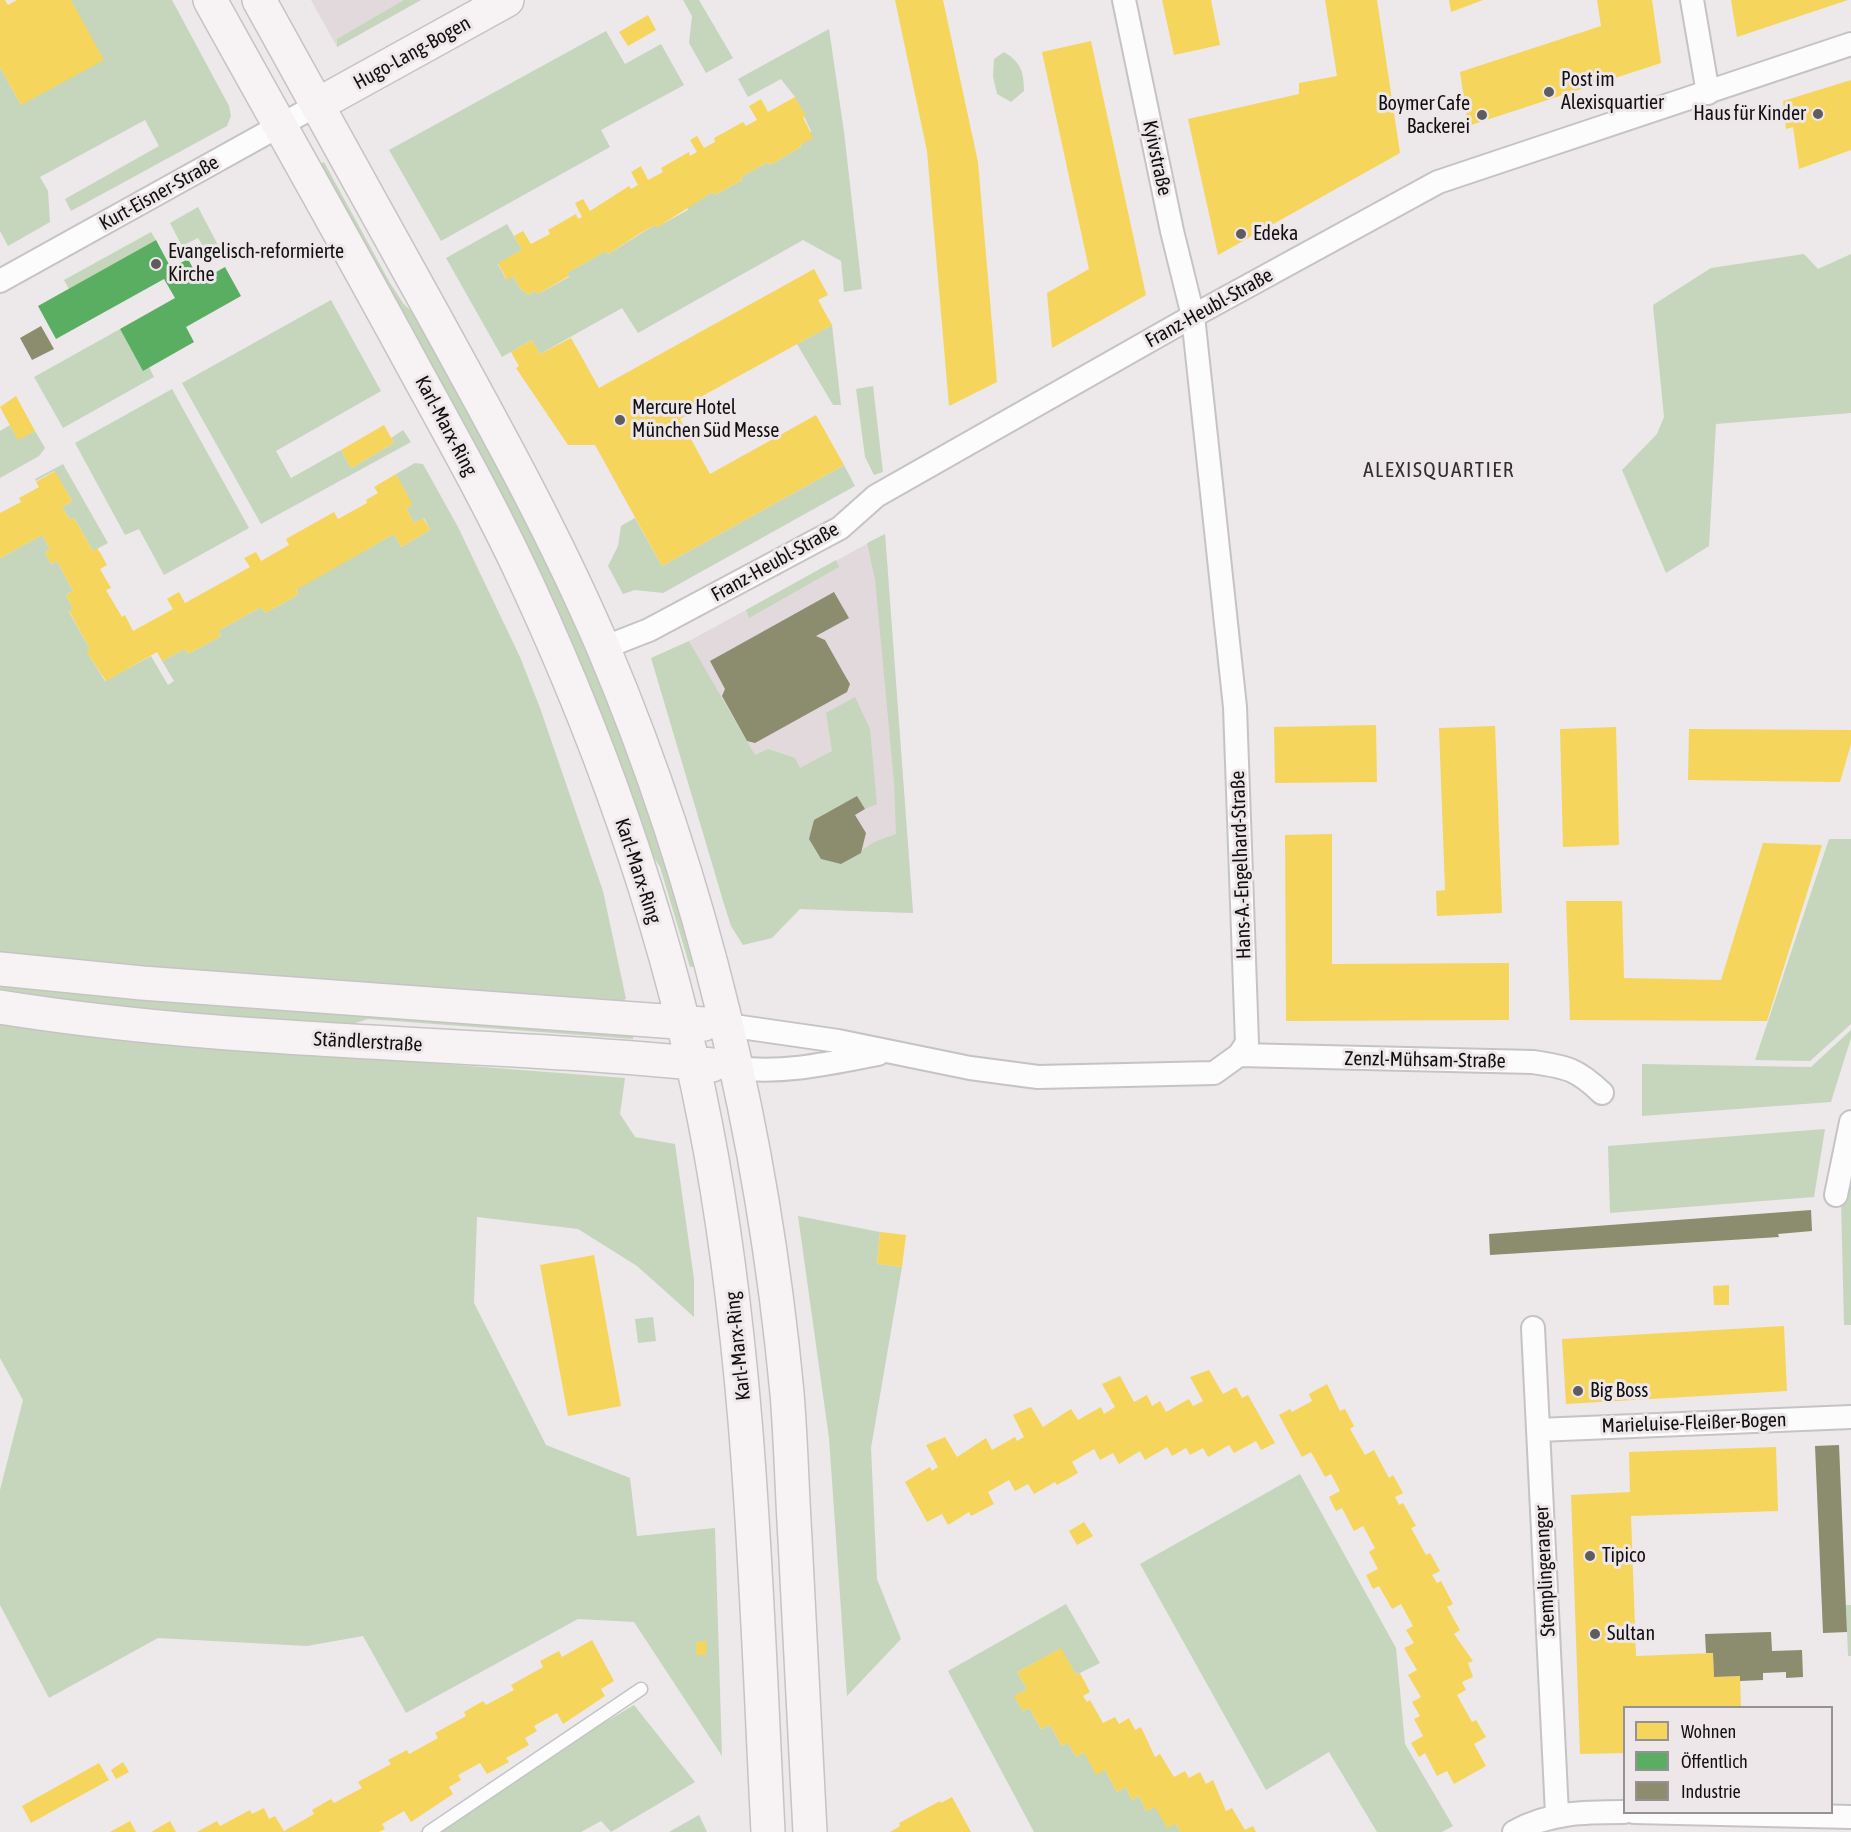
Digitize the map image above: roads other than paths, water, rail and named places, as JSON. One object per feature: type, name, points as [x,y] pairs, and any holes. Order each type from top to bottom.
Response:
[{"type":"main road","name":"Karl-Marx-Ring","points":[[210,0],[471,472],[526,581],[570,683],[639,870],[682,1024],[705,1118],[736,1311],[748,1460],[768,1832]]},
{"type":"main road","points":[[260,0],[524,481],[603,648],[669,825],[727,1025],[769,1247],[787,1395],[810,1832]]},
{"type":"main road","name":"Hugo-Lang-Bogen","points":[[317,105],[507,0]]},
{"type":"main road","name":"Ständlerstraße","points":[[0,969],[142,983],[682,1024],[727,1025]]},
{"type":"main road","name":"Ständlerstraße","points":[[0,1007],[250,1036],[615,1055],[736,1068]]},
{"type":"street","name":"Kyivstraße","points":[[1124,0],[1172,231],[1193,316]]},
{"type":"street","points":[[1692,0],[1708,93]]},
{"type":"street","name":"Franz-Heubl-Straße","points":[[603,648],[648,630],[840,528],[876,496],[1193,316],[1438,182],[1851,44]]},
{"type":"street","name":"Kurt-Eisner-Straße","points":[[0,281],[317,105]]},
{"type":"street","name":"Hans-A.-Engelhard-Straße","points":[[1193,316],[1235,707],[1247,1042],[1239,1055]]},
{"type":"street","points":[[727,1025],[838,1041],[970,1068],[1038,1077],[1214,1073],[1239,1055]]},
{"type":"street","points":[[736,1068],[767,1072],[888,1052]]},
{"type":"street","name":"Zenzl-Mühsam-Straße","points":[[1239,1055],[1533,1062],[1581,1073],[1602,1093]]},
{"type":"street","points":[[1836,1195],[1851,1122]]},
{"type":"street","name":"Stemplingeranger","points":[[1533,1328],[1557,1814]]},
{"type":"street","name":"Marieluise-Fleißer-Bogen","points":[[1538,1430],[1851,1417]]},
{"type":"street","points":[[1514,1832],[1530,1823],[1557,1814],[1623,1812]]},
{"type":"street","points":[[1721,1814],[1851,1817]]},
{"type":"lane","points":[[429,1832],[641,1689]]},
{"type":"place","name":"Post im Alexisquartier","points":[[1549,92]]},
{"type":"place","name":"Haus für Kinder","points":[[1818,114]]},
{"type":"place","name":"Boymer Cafe Backerei","points":[[1482,115]]},
{"type":"place","name":"Edeka","points":[[1241,234]]},
{"type":"place","name":"Evangelisch-reformierte Kirche","points":[[156,264]]},
{"type":"place","name":"Mercure Hotel München Süd Messe","points":[[620,420]]},
{"type":"place","name":"Big Boss","points":[[1578,1391]]},
{"type":"place","name":"Tipico","points":[[1590,1556]]},
{"type":"place","name":"Sultan","points":[[1595,1634]]},
{"type":"district","name":"ALEXISQUARTIER","points":[[1439,470]]}]
